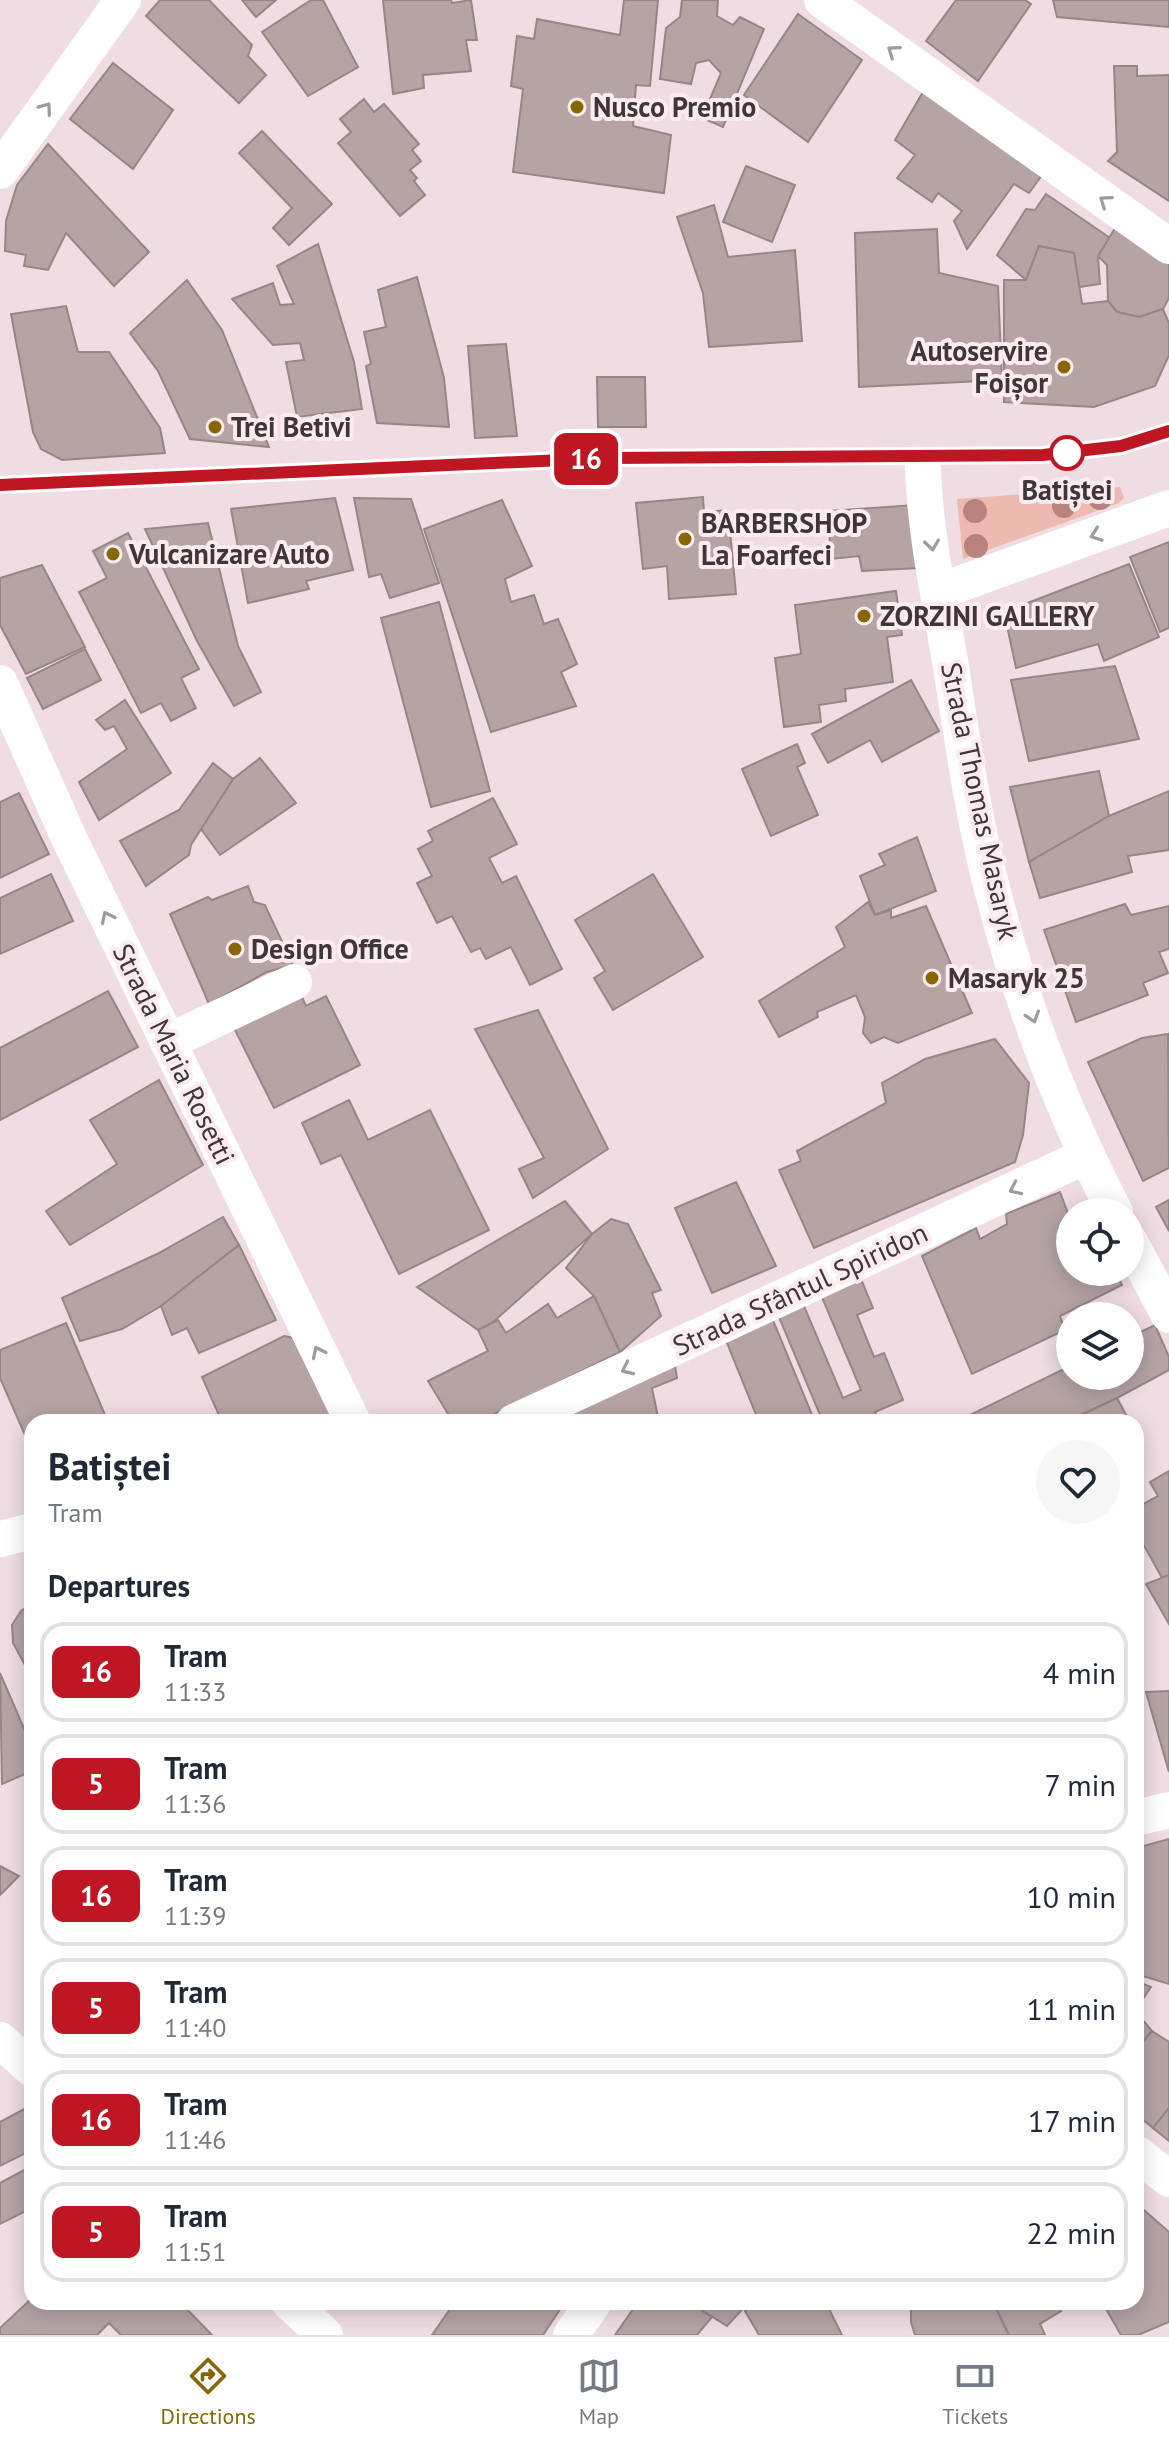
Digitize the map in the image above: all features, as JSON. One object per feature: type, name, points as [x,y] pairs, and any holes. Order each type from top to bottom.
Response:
[{"type":"street","points":[[0,171],[123,0]]},
{"type":"street","points":[[822,0],[1169,246]]},
{"type":"street","name":"Strada Thomas Masaryk","points":[[923,468],[938,592],[968,773],[995,900],[1038,1034],[1086,1156],[1108,1198]]},
{"type":"street","points":[[938,592],[1169,508]]},
{"type":"street","name":"Strada Maria Rosetti","points":[[0,683],[69,838],[349,1414]]},
{"type":"street","points":[[168,1042],[294,982]]},
{"type":"street","name":"Strada Sfântul Spiridon","points":[[531,1414],[1086,1156]]},
{"type":"street","points":[[1144,1268],[1169,1315]]},
{"type":"street","points":[[0,1539],[24,1533]]},
{"type":"street","points":[[1144,1816],[1169,1810]]},
{"type":"street","points":[[0,2040],[24,2062]]},
{"type":"street","points":[[1144,2159],[1169,2179]]},
{"type":"street","points":[[298,2310],[325,2335]]},
{"type":"street","points":[[571,2335],[588,2310]]},
{"type":"shaded area","points":[[1120,487],[1124,498],[1119,503],[963,559],[957,499]]},
{"type":"building","points":[[160,0],[209,0],[252,45],[248,56],[266,75],[239,103],[146,16]]},
{"type":"building","points":[[242,0],[276,0],[256,17]]},
{"type":"building","points":[[311,0],[323,0],[358,67],[308,96],[262,32]]},
{"type":"building","points":[[383,0],[451,0],[452,3],[471,0],[477,40],[466,40],[471,71],[423,75],[424,88],[393,94]]},
{"type":"building","name":"Nusco Premio","points":[[624,0],[658,0],[650,86],[636,85],[633,126],[671,135],[664,193],[513,172],[523,89],[511,86],[517,36],[534,39],[537,19],[620,35]]},
{"type":"building","points":[[682,0],[718,0],[717,16],[733,25],[740,17],[764,29],[723,127],[702,118],[721,73],[709,60],[696,63],[691,84],[660,79],[666,28],[680,17]]},
{"type":"building","points":[[956,0],[1025,0],[1031,4],[978,81],[926,41]]},
{"type":"building","points":[[1053,0],[1169,0],[1169,27],[1057,17]]},
{"type":"building","points":[[798,14],[862,60],[808,142],[744,95]]},
{"type":"building","points":[[113,63],[173,110],[133,169],[70,119]]},
{"type":"building","points":[[1114,66],[1137,66],[1137,76],[1169,75],[1169,201],[1108,161],[1117,152]]},
{"type":"building","points":[[923,92],[1042,175],[1029,193],[1014,184],[967,249],[954,221],[962,211],[938,193],[932,202],[897,178],[915,155],[895,140]]},
{"type":"building","points":[[364,99],[374,112],[384,104],[419,144],[412,150],[421,161],[410,170],[425,195],[400,216],[338,143],[351,132],[340,119]]},
{"type":"building","points":[[262,131],[332,204],[289,245],[273,228],[292,208],[239,153]]},
{"type":"building","points":[[48,144],[149,252],[114,286],[66,233],[48,270],[24,266],[26,255],[5,251],[6,221],[17,185]]},
{"type":"building","points":[[746,166],[795,185],[772,242],[723,222]]},
{"type":"building","points":[[1046,194],[1110,238],[1098,256],[1100,284],[1079,287],[1074,253],[1039,246],[1026,280],[997,255],[1026,209],[1035,210]]},
{"type":"building","points":[[714,205],[728,257],[795,250],[802,341],[709,347],[703,293],[677,217]]},
{"type":"building","points":[[1117,225],[1169,260],[1169,298],[1163,309],[1139,317],[1117,312],[1108,301],[1107,265],[1098,256]]},
{"type":"building","points":[[937,229],[939,273],[998,286],[1002,380],[859,387],[855,233]]},
{"type":"building","points":[[318,244],[354,362],[362,409],[297,417],[286,362],[304,360],[300,343],[273,345],[232,299],[273,283],[280,305],[294,304],[277,266]]},
{"type":"building","points":[[1039,246],[1074,253],[1082,304],[1108,301],[1117,312],[1139,317],[1163,309],[1169,323],[1169,355],[1155,386],[1094,407],[1004,402],[1004,280],[1026,280]]},
{"type":"building","points":[[417,277],[444,378],[449,427],[377,423],[366,366],[371,364],[364,332],[386,327],[378,290]]},
{"type":"building","points":[[187,280],[222,330],[269,447],[190,439],[158,371],[130,333]]},
{"type":"building","points":[[66,306],[78,352],[109,352],[160,428],[165,453],[62,460],[41,449],[33,432],[11,314]]},
{"type":"building","points":[[506,344],[517,436],[475,438],[468,346]]},
{"type":"building","points":[[597,377],[645,377],[646,427],[598,427]]},
{"type":"building","name":"BARBERSHOP La Foarfeci","points":[[703,497],[704,512],[728,510],[736,594],[669,599],[667,566],[643,569],[636,503]]},
{"type":"building","points":[[335,498],[353,570],[306,581],[309,589],[248,603],[231,509]]},
{"type":"building","points":[[354,498],[411,499],[439,583],[390,598],[381,574],[369,577]]},
{"type":"building","points":[[502,500],[532,566],[505,579],[511,602],[534,595],[544,624],[558,619],[577,664],[561,672],[576,706],[491,732],[424,529]]},
{"type":"building","points":[[915,505],[919,568],[862,571],[859,556],[831,559],[828,511]]},
{"type":"building","points":[[208,523],[238,646],[261,692],[234,706],[197,641],[145,529]]},
{"type":"building","points":[[128,533],[199,669],[181,678],[196,708],[171,721],[161,703],[141,713],[79,592],[107,578],[93,551]]},
{"type":"building","points":[[1169,542],[1169,628],[1160,632],[1130,557]]},
{"type":"building","points":[[1129,564],[1159,637],[1104,661],[1098,644],[1016,668],[1004,612]]},
{"type":"building","points":[[42,565],[85,647],[26,674],[0,625],[0,578]]},
{"type":"building","points":[[896,591],[902,635],[887,637],[893,682],[845,689],[846,701],[819,705],[821,722],[784,727],[775,658],[801,654],[795,605]]},
{"type":"building","points":[[439,602],[490,791],[431,807],[381,618]]},
{"type":"building","points":[[85,649],[101,680],[43,709],[27,678]]},
{"type":"building","points":[[1115,666],[1139,739],[1029,761],[1011,680]]},
{"type":"building","points":[[911,680],[939,731],[882,762],[870,740],[828,763],[812,734]]},
{"type":"building","points":[[125,700],[171,773],[99,820],[79,782],[127,749],[114,726],[105,730],[96,720]]},
{"type":"building","points":[[797,744],[805,763],[797,767],[818,815],[771,836],[742,769]]},
{"type":"building","points":[[260,758],[296,803],[220,855],[201,829],[233,779]]},
{"type":"building","points":[[213,763],[233,779],[191,845],[189,855],[146,886],[120,841],[179,810]]},
{"type":"building","points":[[1099,771],[1109,816],[1029,862],[1010,787]]},
{"type":"building","points":[[1169,791],[1169,850],[1128,856],[1132,872],[1040,898],[1029,862],[1109,816]]},
{"type":"building","points":[[19,793],[49,854],[0,878],[0,802]]},
{"type":"building","points":[[493,798],[517,844],[489,858],[502,883],[516,876],[562,969],[530,985],[511,947],[486,959],[480,948],[471,952],[452,916],[437,923],[417,883],[432,876],[418,849],[433,841],[428,831]]},
{"type":"building","points":[[917,837],[936,891],[875,915],[860,876],[885,865],[879,854]]},
{"type":"building","points":[[51,874],[73,921],[0,954],[0,898]]},
{"type":"building","points":[[653,874],[703,957],[613,1010],[594,978],[605,971],[575,920]]},
{"type":"building","name":"Design Office","points":[[248,886],[254,902],[265,905],[293,965],[267,972],[209,1004],[170,914],[208,897],[212,900]]},
{"type":"building","points":[[868,902],[875,915],[891,910],[891,918],[926,906],[972,1013],[898,1043],[884,1037],[871,1043],[863,1033],[865,1017],[856,995],[817,1012],[818,1017],[779,1037],[759,1001],[845,947],[836,927]]},
{"type":"building","points":[[1125,904],[1131,915],[1169,906],[1169,949],[1159,952],[1168,973],[1143,983],[1148,995],[1076,1022],[1044,930]]},
{"type":"building","points":[[108,991],[138,1047],[0,1120],[0,1048]]},
{"type":"building","points":[[301,995],[306,1006],[326,996],[360,1065],[274,1108],[234,1028]]},
{"type":"building","points":[[538,1010],[608,1149],[533,1198],[519,1169],[544,1158],[475,1029]]},
{"type":"building","points":[[1168,1034],[1169,1168],[1143,1181],[1088,1062],[1142,1038]]},
{"type":"building","points":[[995,1039],[1029,1083],[1023,1135],[1015,1162],[814,1248],[779,1170],[801,1161],[797,1151],[886,1103],[882,1083],[925,1059]]},
{"type":"building","points":[[159,1080],[203,1165],[70,1245],[46,1211],[117,1164],[90,1120]]},
{"type":"building","points":[[349,1100],[368,1140],[430,1110],[489,1230],[399,1274],[341,1155],[321,1164],[302,1123]]},
{"type":"building","points":[[736,1182],[776,1266],[712,1293],[675,1208]]},
{"type":"building","points":[[1060,1192],[1062,1198],[1056,1198],[1056,1286],[1120,1286],[1088,1302],[1056,1302],[1056,1334],[972,1374],[922,1256],[976,1228],[980,1239],[1007,1224],[1006,1214]]},
{"type":"building","points":[[1169,1200],[1169,1231],[1156,1207]]},
{"type":"building","points":[[565,1201],[592,1234],[492,1323],[478,1330],[417,1287]]},
{"type":"building","points":[[223,1217],[239,1245],[161,1306],[122,1329],[80,1341],[62,1298],[157,1254]]},
{"type":"building","points":[[611,1219],[628,1224],[661,1290],[652,1293],[661,1316],[620,1352],[594,1296],[566,1268],[592,1234]]},
{"type":"building","points":[[239,1245],[276,1320],[199,1353],[187,1328],[172,1335],[161,1306]]},
{"type":"building","points":[[856,1267],[873,1308],[857,1315],[874,1357],[884,1353],[903,1400],[876,1414],[820,1414],[776,1310],[801,1299],[843,1398],[861,1390],[816,1283]]},
{"type":"building","points":[[594,1296],[620,1352],[494,1414],[448,1414],[428,1381],[488,1351],[478,1330],[498,1320],[506,1333],[548,1304],[557,1318]]},
{"type":"building","points":[[772,1318],[812,1414],[756,1414],[725,1338]]},
{"type":"building","points":[[66,1323],[105,1414],[24,1414],[24,1433],[0,1378],[0,1350]]},
{"type":"building","points":[[1155,1325],[1169,1357],[1169,1370],[1144,1383],[1144,1330]]},
{"type":"building","points":[[284,1336],[294,1338],[333,1411],[330,1414],[218,1414],[202,1377]]},
{"type":"building","points":[[673,1354],[677,1378],[652,1388],[657,1414],[569,1414]]},
{"type":"building","points":[[1056,1373],[1056,1390],[1132,1390],[1083,1414],[972,1414]]},
{"type":"building","points":[[1117,1398],[1126,1414],[1083,1414]]},
{"type":"building","points":[[1169,1471],[1169,1575],[1162,1578],[1144,1545],[1144,1504],[1158,1496],[1150,1482]]},
{"type":"building","points":[[1169,1575],[1169,1624],[1146,1584]]},
{"type":"building","points":[[24,1609],[24,1663],[13,1643],[12,1625]]},
{"type":"building","points":[[0,1673],[24,1728],[24,1774],[2,1784]]},
{"type":"building","points":[[1169,1691],[1169,1772],[1146,1692]]},
{"type":"building","points":[[1169,1839],[1169,1984],[1144,1976],[1144,1846]]},
{"type":"building","points":[[0,1866],[19,1876],[0,1895]]},
{"type":"building","points":[[1144,1984],[1151,1987],[1144,1997]]},
{"type":"building","points":[[1144,2022],[1152,2031],[1144,2040]]},
{"type":"building","points":[[1152,2031],[1169,2042],[1169,2108],[1153,2128],[1144,2121],[1144,2040]]},
{"type":"building","points":[[1169,2108],[1169,2141],[1153,2128]]},
{"type":"building","points":[[24,2109],[24,2154],[0,2166],[0,2122]]},
{"type":"building","points":[[24,2170],[24,2212],[0,2224],[0,2183]]},
{"type":"building","points":[[1144,2210],[1169,2232],[1169,2322],[1138,2335],[1121,2335],[1107,2310],[1144,2310]]},
{"type":"building","points":[[24,2306],[24,2310],[188,2310],[212,2335],[121,2335],[109,2323],[97,2335],[0,2335],[0,2328]]},
{"type":"building","points":[[449,2310],[560,2310],[543,2335],[432,2335]]},
{"type":"building","points":[[632,2310],[701,2310],[712,2317],[697,2335],[615,2335]]},
{"type":"building","points":[[702,2310],[742,2310],[727,2326]]},
{"type":"building","points":[[830,2310],[842,2335],[759,2335],[745,2311]]},
{"type":"building","points":[[911,2310],[997,2310],[1009,2335],[915,2335]]},
{"type":"building","points":[[997,2310],[1061,2310],[1040,2324],[1045,2335],[1009,2335]]},
{"type":"tram line","name":"16","points":[[0,485],[244,472],[397,470],[607,458],[1043,455],[1121,446],[1169,431]]},
{"type":"place","name":"Nusco Premio","points":[[577,107]]},
{"type":"place","name":"Autoservire Foișor","points":[[1064,367]]},
{"type":"place","name":"Trei Betivi","points":[[215,427]]},
{"type":"place","name":"Batiștei","points":[[1067,453]]},
{"type":"place","name":"BARBERSHOP La Foarfeci","points":[[685,539]]},
{"type":"place","name":"Vulcanizare Auto","points":[[113,554]]},
{"type":"place","name":"ZORZINI GALLERY","points":[[864,616]]},
{"type":"place","name":"Design Office","points":[[235,949]]},
{"type":"place","name":"Masaryk 25","points":[[932,978]]}]
